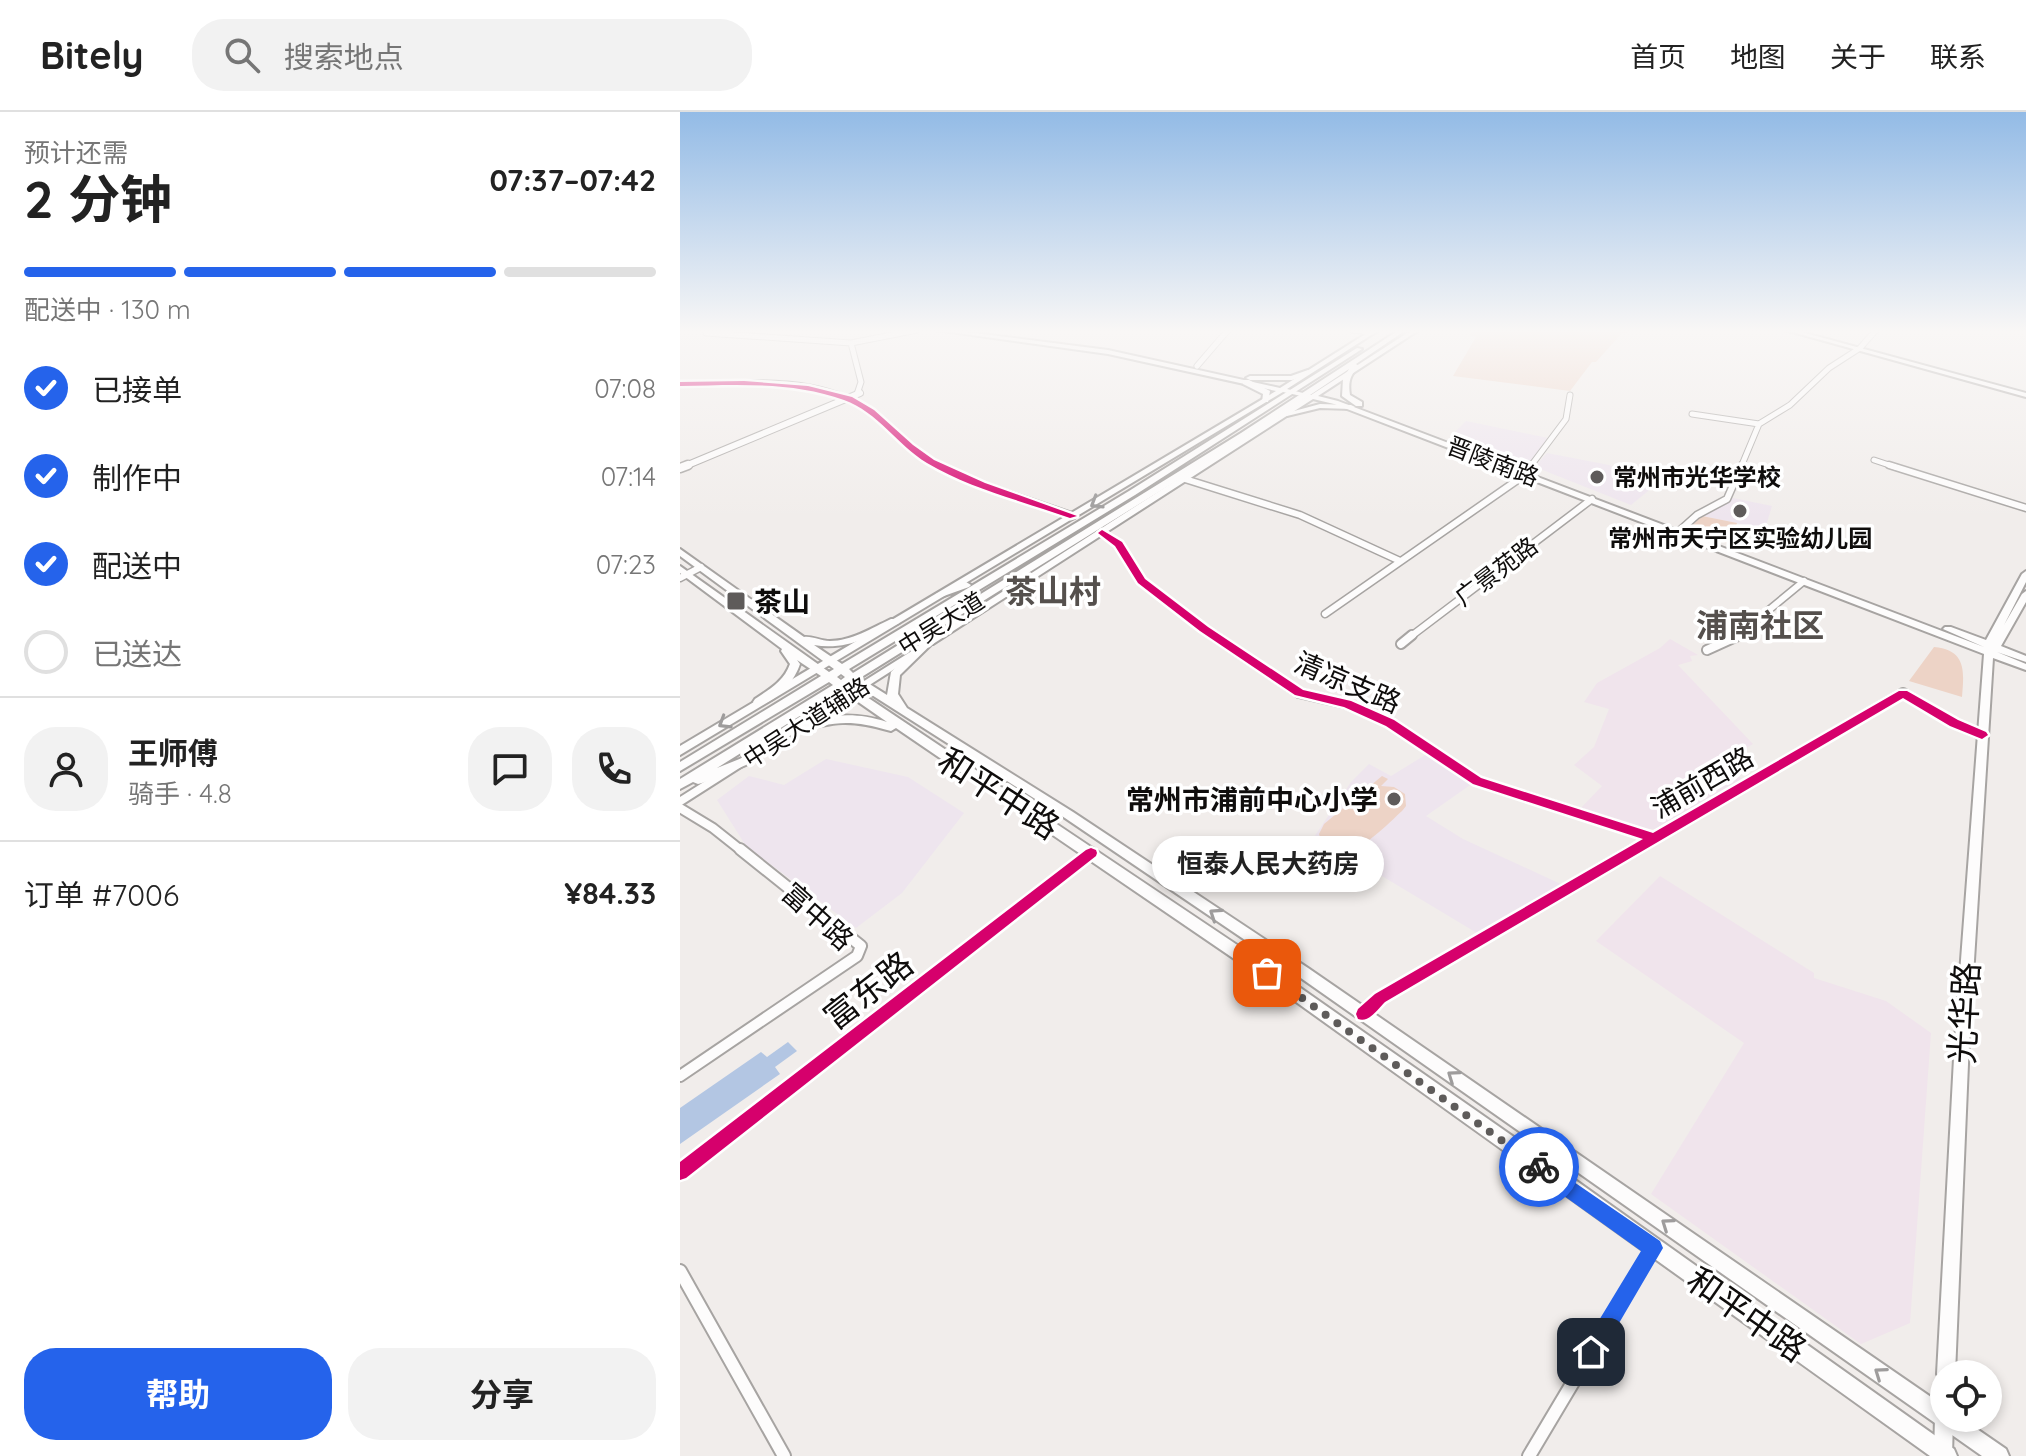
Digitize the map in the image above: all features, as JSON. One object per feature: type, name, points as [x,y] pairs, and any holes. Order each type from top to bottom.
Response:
[{"type":"main road","points":[[1224,451],[1281,405],[1266,404],[1267,393]]},
{"type":"main road","name":"中吴大道","points":[[680,767],[1132,493],[1266,404],[1297,393]]},
{"type":"main road","name":"中吴大道辅路","points":[[680,751],[1239,416],[1297,393]]},
{"type":"main road","name":"中吴大道","points":[[680,786],[852,685],[911,642],[996,588],[1098,530],[1119,511],[1224,451],[1300,393]]},
{"type":"main road","name":"中吴大道辅路","points":[[680,802],[794,729],[852,685],[925,645],[1098,530],[1181,482],[1224,451],[1287,414],[1301,393]]},
{"type":"main road","name":"晋陵南路","points":[[1308,393],[1355,406],[1527,471],[1804,581],[2026,659]]},
{"type":"main road","points":[[1346,393],[1355,406]]},
{"type":"main road","points":[[1239,416],[1278,400]]},
{"type":"main road","points":[[1287,414],[1320,406],[1355,406]]},
{"type":"main road","points":[[1132,493],[1141,482],[1177,454]]},
{"type":"main road","name":"晋陵南路","points":[[1527,471],[1592,499],[1992,648],[2026,667]]},
{"type":"main road","points":[[1098,530],[1083,528],[1132,497],[1150,481]]},
{"type":"main road","points":[[1119,511],[1181,482]]},
{"type":"main road","points":[[966,607],[1056,544],[1043,546]]},
{"type":"main road","name":"和平中路","points":[[680,552],[830,660],[852,685]]},
{"type":"main road","points":[[911,642],[894,647],[891,645],[1012,565]]},
{"type":"main road","name":"和平中路","points":[[682,574],[815,669],[852,685],[1331,1017],[1944,1455]]},
{"type":"main road","name":"光华路","points":[[1947,1360],[1962,1040],[1982,735],[1992,648],[2026,574]]},
{"type":"main road","points":[[941,594],[992,577]]},
{"type":"main road","points":[[908,724],[892,695],[895,674],[935,633],[969,611],[996,588]]},
{"type":"main road","name":"光华路","points":[[1992,648],[2026,594]]},
{"type":"main road","points":[[787,629],[824,645],[850,641],[895,621]]},
{"type":"main road","points":[[759,702],[793,674],[795,664],[785,648]]},
{"type":"main road","points":[[745,726],[788,685]]},
{"type":"main road","points":[[680,778],[799,702],[797,699],[780,704]]},
{"type":"main road","points":[[794,729],[837,716],[862,716],[908,724]]},
{"type":"main road","name":"和平中路","points":[[908,724],[1069,815],[1363,1014],[1930,1408]]},
{"type":"main road","points":[[680,786],[742,762]]},
{"type":"main road","points":[[1944,1432],[1944,1455]]},
{"type":"main road","name":"和平中路","points":[[1964,1432],[1999,1456]]},
{"type":"street","points":[[821,393],[847,398],[873,412],[906,445],[932,462],[1073,516]]},
{"type":"street","points":[[680,466],[860,393],[857,394]]},
{"type":"street","points":[[1680,531],[1697,515],[1727,499],[1759,424],[1790,405],[1803,393]]},
{"type":"street","points":[[1325,614],[1527,471],[1566,419],[1570,395]]},
{"type":"street","points":[[1692,414],[1759,424]]},
{"type":"street","points":[[1874,460],[2026,508]]},
{"type":"street","points":[[1181,482],[1300,515],[1400,561]]},
{"type":"street","name":"广景苑路","points":[[1401,644],[1592,499]]},
{"type":"street","name":"清凉支路","points":[[1098,530],[1119,544],[1141,581],[1204,629],[1299,693],[1347,704],[1390,723],[1477,781],[1655,838]]},
{"type":"street","points":[[682,574],[701,567]]},
{"type":"street","points":[[1707,650],[1741,635],[1804,581]]},
{"type":"street","name":"浦前西路","points":[[1363,1014],[1380,998],[1903,693],[1954,723],[1982,735]]},
{"type":"street","name":"富中路","points":[[680,808],[713,828],[861,946],[857,956],[680,1076]]},
{"type":"street","name":"富东路","points":[[680,1172],[1091,853]]},
{"type":"street","points":[[1529,1456],[1653,1248]]},
{"type":"street","points":[[680,1271],[784,1456]]},
{"type":"shaded area","points":[[1466,421],[1548,438],[1525,464],[1451,436]]},
{"type":"shaded area","name":"常州市光华学校","points":[[1547,453],[1609,465],[1653,487],[1631,505],[1535,467]]},
{"type":"shaded area","name":"常州市天宁区实验幼儿园","points":[[1733,498],[1772,506],[1765,529],[1702,516]]},
{"type":"shaded area","points":[[1702,516],[1737,523],[1729,544],[1689,528]]},
{"type":"shaded area","points":[[1670,639],[1698,655],[1690,656],[1692,661],[1678,665],[1753,744],[1722,763],[1743,780],[1655,829],[1577,812],[1602,786],[1574,765],[1594,747],[1609,709],[1584,702],[1597,683],[1660,648]]},
{"type":"shaded area","points":[[1934,647],[1945,649],[1958,658],[1963,671],[1962,697],[1909,681]]},
{"type":"shaded area","points":[[1430,752],[1473,783],[1426,816],[1463,839],[1565,886],[1477,933],[1367,867],[1352,878],[1304,852],[1351,782],[1369,764],[1391,776]]},
{"type":"shaded area","points":[[826,759],[908,777],[964,813],[902,893],[856,928],[746,846],[717,800],[749,776],[784,785]]},
{"type":"shaded area","points":[[1382,776],[1388,779],[1381,786],[1394,787],[1405,794],[1406,806],[1359,847],[1335,853],[1326,848],[1319,834],[1324,824]]},
{"type":"shaded area","points":[[1660,876],[1814,973],[1814,978],[1886,1001],[1931,1033],[1910,1323],[1861,1344],[1651,1194],[1744,1043],[1596,941]]},
{"type":"water","points":[[788,1042],[797,1051],[775,1067],[780,1074],[680,1144],[680,1108],[761,1052],[767,1057]]},
{"type":"cycle path","points":[[828,393],[849,399],[872,412],[920,455],[948,471],[1073,516]]},
{"type":"cycle path","points":[[1102,533],[1119,544],[1141,581],[1204,629],[1299,693],[1347,704],[1390,723],[1477,781],[1655,838]]},
{"type":"cycle path","points":[[1363,1014],[1380,998],[1903,693],[1954,723],[1982,735]]},
{"type":"cycle path","points":[[680,1172],[1091,853]]},
{"type":"way so far","points":[[1267,973],[1539,1167]]},
{"type":"place","name":"常州市光华学校","points":[[1597,477]]},
{"type":"place","name":"常州市天宁区实验幼儿园","points":[[1740,511]]},
{"type":"place","name":"茶山","points":[[736,601]]},
{"type":"place","name":"常州市浦前中心小学","points":[[1394,799]]},
{"type":"place","name":"恒泰人民大药房","points":[[1267,973]]},
{"type":"district","name":"茶山村","points":[[1053,591]]},
{"type":"district","name":"浦南社区","points":[[1760,625]]},
{"type":"route","points":[[1539,1167],[1653,1248],[1591,1352]]}]
